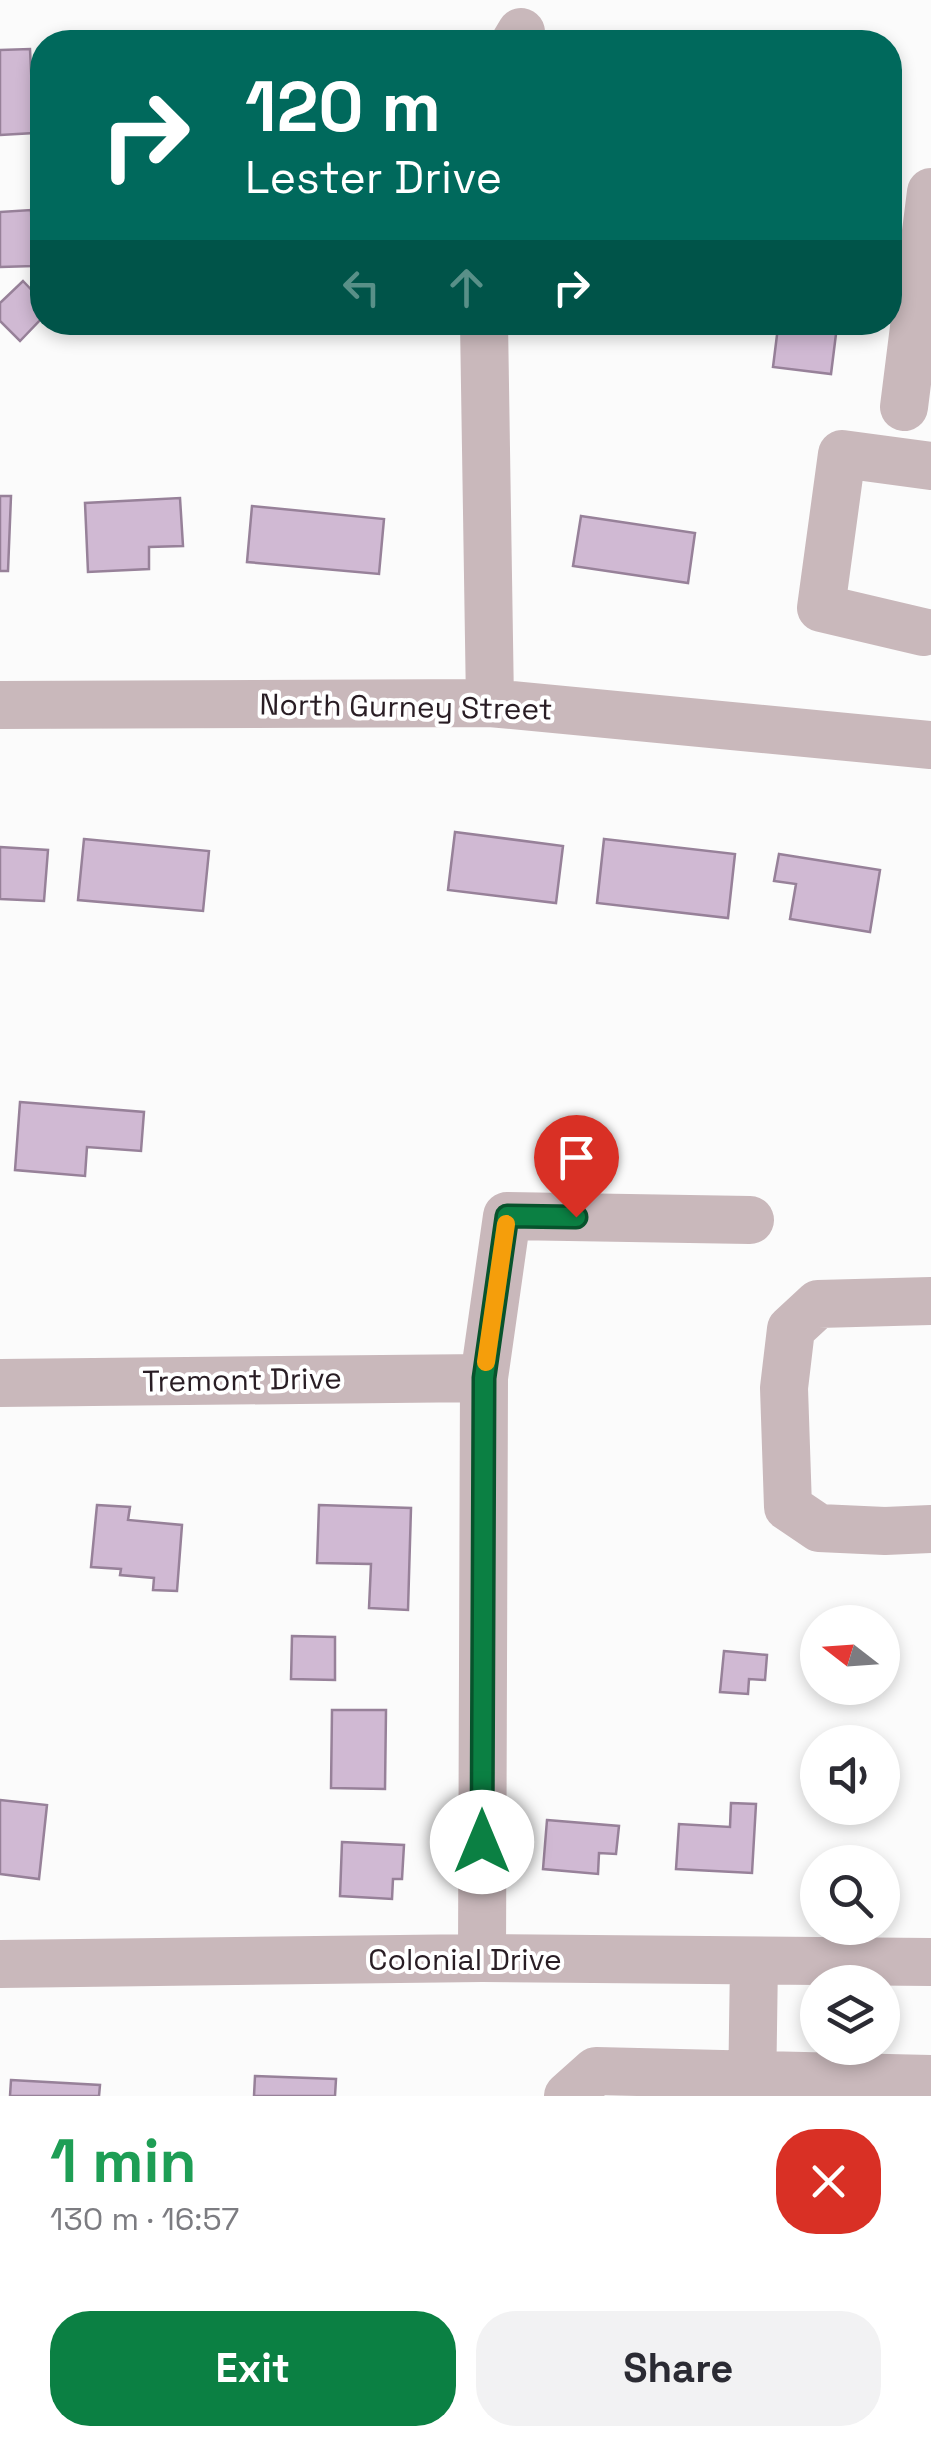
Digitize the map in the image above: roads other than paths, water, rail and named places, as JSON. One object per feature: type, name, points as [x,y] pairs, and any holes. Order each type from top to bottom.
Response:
[{"type":"street","points":[[904,407],[931,192]]},
{"type":"street","points":[[484,335],[490,703]]},
{"type":"street","points":[[928,620],[821,608],[842,454],[931,466]]},
{"type":"street","name":"North Gurney Street","points":[[0,705],[490,703],[931,745]]},
{"type":"street","points":[[482,1958],[484,1378],[507,1216],[750,1220]]},
{"type":"street","points":[[931,1301],[818,1304],[791,1329],[784,1388],[788,1507],[819,1528],[931,1529]]},
{"type":"street","name":"Tremont Drive","points":[[0,1383],[484,1378]]},
{"type":"street","name":"Colonial Drive","points":[[0,1964],[482,1958],[931,1962]]},
{"type":"street","points":[[752,2085],[754,1960]]},
{"type":"street","points":[[568,2096],[596,2071],[752,2085],[931,2079]]}]
